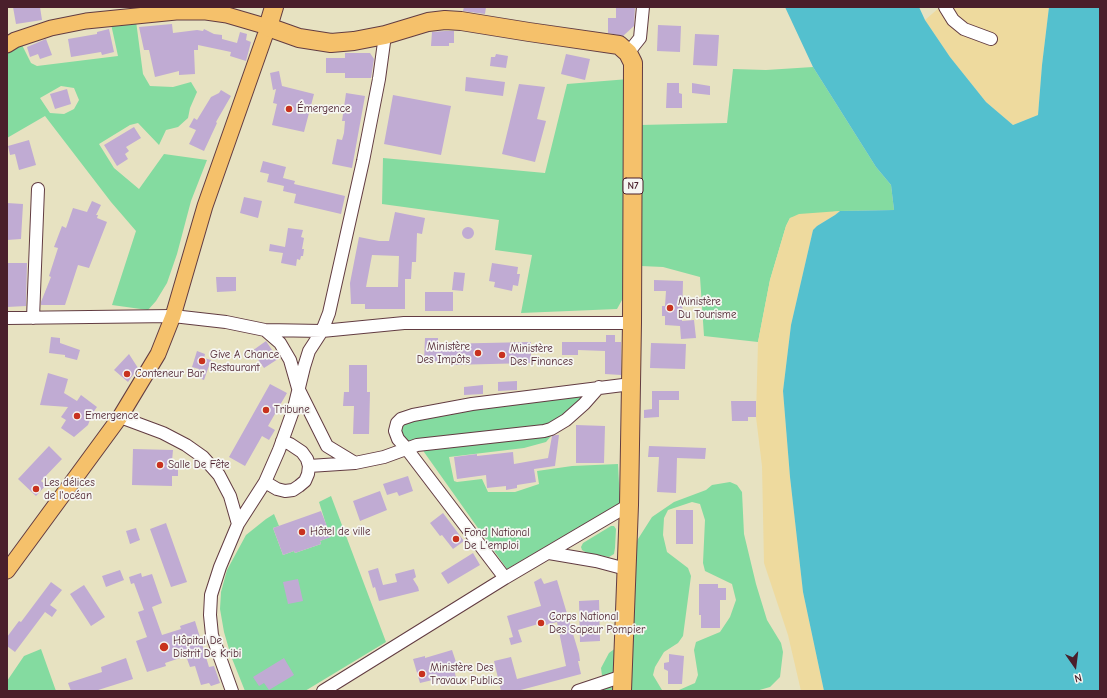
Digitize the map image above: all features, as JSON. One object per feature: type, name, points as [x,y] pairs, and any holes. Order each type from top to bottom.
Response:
[{"type":"highway","points":[[274,7],[268,27],[299,38],[331,44],[354,42],[385,35],[428,22],[445,20],[461,21],[619,45],[628,53]]},
{"type":"highway","name":"N7","points":[[623,683],[629,505],[632,323],[633,63],[628,53]]},
{"type":"main road","points":[[7,45],[15,40],[51,28],[79,23],[176,12],[213,13],[268,27],[205,206],[173,316],[158,354],[120,417],[7,571]]},
{"type":"street","points":[[628,53],[640,38],[643,7]]},
{"type":"street","points":[[944,7],[953,20],[964,30],[992,39]]},
{"type":"street","points":[[232,691],[212,635],[210,615],[211,595],[238,524],[265,482],[294,408],[298,388],[309,351],[322,331],[329,313],[363,161],[379,79],[385,35]]},
{"type":"street","points":[[33,318],[38,188]]},
{"type":"street","points":[[7,318],[173,316],[226,322],[265,330],[322,331],[404,323],[632,323]]},
{"type":"street","points":[[265,330],[280,343],[290,360],[298,388],[327,446],[355,463]]},
{"type":"street","points":[[505,578],[396,435],[397,423],[401,419],[413,415],[472,404],[631,384]]},
{"type":"street","points":[[309,466],[355,463],[384,456],[417,445],[544,431],[551,429],[566,420],[584,404],[599,387]]},
{"type":"street","points":[[120,417],[163,433],[186,445],[203,458],[219,475],[230,496],[238,524]]},
{"type":"street","points":[[265,482],[277,490],[293,490],[305,481],[308,474],[309,466],[307,459],[302,452],[290,444],[282,441]]},
{"type":"street","points":[[323,691],[505,578],[629,505]]},
{"type":"street","points":[[549,553],[596,561],[626,569]]},
{"type":"street","points":[[578,691],[623,683]]},
{"type":"green space","points":[[136,21],[143,74],[150,86],[173,87],[191,82],[197,92],[190,108],[188,118],[178,127],[166,130],[159,145],[138,123],[130,125],[99,144],[114,168],[139,189],[164,154],[207,160],[191,201],[177,254],[167,283],[156,301],[148,310],[112,305],[136,231],[111,202],[45,116],[7,138],[7,51],[21,43],[31,63],[37,66],[118,56],[111,24]],"holes":[[[61,86],[74,88],[79,100],[74,109],[64,114],[50,113],[40,98]]]},
{"type":"green space","points":[[813,67],[876,167],[891,185],[894,210],[840,211],[790,218],[786,226],[770,280],[758,342],[704,336],[700,277],[663,267],[641,266],[617,309],[521,313],[532,255],[495,250],[499,220],[382,204],[383,158],[545,173],[567,84],[641,78],[640,125],[727,123],[733,69],[766,70]]},
{"type":"green space","points":[[599,388],[558,428],[546,442],[524,448],[449,457],[454,481],[457,482],[482,479],[488,492],[515,492],[539,484],[537,471],[572,466],[618,464],[620,503],[507,569],[424,452],[421,444],[407,447],[400,427],[413,417]]},
{"type":"green space","points":[[730,482],[737,485],[742,492],[744,534],[756,584],[767,620],[781,643],[783,652],[780,677],[770,687],[756,691],[604,691],[601,668],[609,653],[629,638],[632,633],[635,599],[635,548],[638,539],[652,517],[674,502],[706,490],[712,485]],"holes":[[[692,502],[700,504],[705,520],[703,563],[705,571],[732,584],[736,600],[730,617],[720,632],[696,642],[694,650],[698,675],[695,683],[679,690],[662,690],[653,675],[655,667],[664,652],[678,643],[683,636],[691,576],[688,568],[667,552],[663,535],[664,518],[668,510]]]},
{"type":"green space","points":[[331,496],[386,642],[305,691],[245,691],[231,656],[224,632],[220,609],[221,592],[227,570],[246,535],[274,514],[279,526],[273,528],[283,555],[294,551],[295,553],[321,544],[320,541],[330,537],[319,502]]},
{"type":"green space","points":[[611,526],[614,526],[616,529],[614,554],[609,557],[587,553],[582,550],[581,547],[583,543]]},
{"type":"green space","points":[[41,649],[56,691],[7,691],[7,681],[24,656]]},
{"type":"sand","points":[[940,7],[1049,7],[1038,115],[1013,125],[986,102],[950,57],[925,20]]},
{"type":"sand","points":[[840,211],[813,230],[791,325],[783,391],[790,477],[803,592],[824,691],[801,691],[788,635],[764,563],[762,466],[756,417],[758,342],[770,280],[786,226],[790,218],[799,214]]},
{"type":"water","points":[[785,7],[919,7],[925,20],[950,57],[986,102],[1013,125],[1038,115],[1049,7],[1100,7],[1100,691],[824,691],[803,592],[790,477],[783,391],[791,325],[813,230],[840,211],[894,210],[891,185],[876,167],[813,67]]},
{"type":"building","points":[[13,7],[40,7],[42,20],[16,24]]},
{"type":"building","points":[[464,7],[486,7],[485,14],[463,11]]},
{"type":"building","points":[[616,7],[635,7],[634,26],[623,36],[608,33],[608,18],[616,18]]},
{"type":"building","points":[[172,24],[173,33],[197,30],[203,31],[204,29],[214,34],[222,35],[222,39],[237,43],[240,32],[247,34],[246,40],[251,42],[246,61],[230,56],[231,52],[198,45],[198,50],[194,50],[195,74],[179,75],[179,71],[155,77],[149,50],[144,50],[139,27]]},
{"type":"building","points":[[658,25],[681,26],[680,52],[657,51]]},
{"type":"building","points":[[109,29],[114,52],[102,55],[101,52],[71,57],[68,39],[97,34],[97,32]]},
{"type":"building","points":[[454,31],[454,43],[449,43],[449,46],[431,46],[432,32]]},
{"type":"building","points":[[695,34],[719,35],[717,66],[693,65]]},
{"type":"building","points":[[46,39],[52,55],[40,59],[38,54],[30,57],[27,47]]},
{"type":"building","points":[[345,53],[370,53],[374,59],[371,78],[345,78],[345,73],[326,73],[326,58],[345,58]]},
{"type":"building","points":[[496,54],[508,56],[506,68],[490,66],[491,57],[495,57]]},
{"type":"building","points":[[566,54],[590,59],[585,80],[561,74]]},
{"type":"building","points":[[279,71],[282,86],[314,94],[304,132],[272,125],[277,104],[273,103],[276,89],[273,90],[270,73]]},
{"type":"building","points":[[466,77],[505,82],[503,96],[465,91]]},
{"type":"building","points":[[667,83],[679,83],[679,93],[682,94],[682,108],[666,108]]},
{"type":"building","points":[[692,83],[710,86],[710,95],[692,93]]},
{"type":"building","points":[[519,84],[545,87],[537,119],[546,121],[535,162],[502,154]]},
{"type":"building","points":[[67,89],[71,104],[55,109],[50,94]]},
{"type":"building","points":[[221,90],[231,96],[216,122],[217,123],[204,151],[189,144],[196,130],[189,127],[194,118],[197,120],[211,97],[219,93]]},
{"type":"building","points":[[346,93],[365,96],[352,168],[332,164],[337,139],[342,140],[344,133],[345,121],[342,121]]},
{"type":"building","points":[[393,95],[451,106],[441,155],[384,144]]},
{"type":"building","points":[[134,127],[141,138],[126,147],[129,151],[125,154],[128,159],[117,166],[104,145]]},
{"type":"building","points":[[29,140],[36,165],[19,170],[15,154],[10,155],[8,146]]},
{"type":"building","points":[[263,161],[286,167],[283,178],[295,181],[294,184],[345,196],[341,214],[294,203],[296,194],[283,191],[284,186],[267,182],[269,174],[260,172]]},
{"type":"building","points":[[244,197],[262,201],[258,218],[240,213]]},
{"type":"building","points":[[92,201],[101,205],[96,215],[98,215],[97,218],[107,222],[89,268],[78,265],[65,305],[41,305],[51,277],[49,276],[58,248],[54,247],[62,226],[66,228],[73,208],[87,212]]},
{"type":"building","points":[[7,203],[23,204],[21,239],[7,240]]},
{"type":"building","points":[[395,212],[425,218],[422,234],[417,233],[416,262],[412,262],[411,279],[405,279],[405,309],[365,309],[365,304],[351,304],[350,283],[359,237],[379,241],[389,241]],"holes":[[[372,255],[399,256],[398,287],[366,287]]]},
{"type":"building","points":[[470,227],[473,228],[473,238],[466,239],[463,238],[462,231],[463,228]]},
{"type":"building","points":[[288,228],[303,230],[301,237],[304,238],[302,249],[304,249],[303,256],[301,256],[300,260],[297,259],[296,266],[281,263],[283,253],[269,251],[270,244],[285,247]]},
{"type":"building","points":[[7,263],[27,263],[26,306],[7,307]]},
{"type":"building","points":[[492,263],[518,267],[517,274],[520,274],[518,286],[513,285],[512,291],[494,287],[495,282],[489,281]]},
{"type":"building","points":[[454,272],[465,273],[463,291],[452,290]]},
{"type":"building","points":[[216,277],[236,277],[236,291],[217,292]]},
{"type":"building","points":[[654,280],[683,281],[682,321],[694,320],[696,338],[681,339],[680,326],[665,325],[665,316],[662,316],[662,306],[665,306],[666,291],[654,291]]},
{"type":"building","points":[[425,292],[453,292],[453,311],[425,311]]},
{"type":"building","points":[[606,335],[615,335],[615,342],[621,342],[621,375],[605,374],[605,351],[578,350],[578,355],[562,355],[562,342],[606,342]]},
{"type":"building","points":[[51,337],[60,338],[60,343],[80,350],[77,360],[65,357],[65,355],[49,353]]},
{"type":"building","points":[[425,338],[438,338],[438,344],[531,342],[531,363],[450,365],[450,362],[424,361]]},
{"type":"building","points":[[266,341],[278,359],[264,368],[252,351]]},
{"type":"building","points":[[651,343],[686,344],[685,369],[650,368]]},
{"type":"building","points":[[197,351],[205,354],[204,358],[211,360],[204,380],[196,377],[199,369],[192,367]]},
{"type":"building","points":[[129,354],[138,368],[128,382],[114,370]]},
{"type":"building","points":[[349,365],[367,365],[367,392],[370,392],[369,434],[353,434],[354,406],[343,406],[344,392],[349,392]]},
{"type":"building","points":[[48,373],[68,379],[64,393],[77,401],[81,395],[97,407],[92,414],[88,425],[74,437],[61,428],[66,420],[61,417],[68,407],[40,405]]},
{"type":"building","points":[[517,381],[517,390],[498,391],[498,382]]},
{"type":"building","name":"Tribune","points":[[270,384],[287,393],[268,426],[275,430],[269,440],[262,436],[245,466],[229,457]]},
{"type":"building","points":[[483,385],[483,394],[464,395],[464,387]]},
{"type":"building","points":[[652,391],[679,391],[679,400],[659,400],[659,417],[644,418],[644,410],[652,409]]},
{"type":"building","points":[[731,401],[756,401],[756,417],[748,417],[748,421],[732,421]]},
{"type":"building","points":[[576,425],[605,426],[604,463],[576,463]]},
{"type":"building","points":[[559,435],[555,466],[534,469],[536,482],[517,485],[517,488],[506,490],[506,486],[487,488],[486,475],[457,479],[454,457],[513,452],[514,464],[548,458],[552,436]]},
{"type":"building","points":[[49,446],[62,459],[41,481],[46,485],[36,496],[18,479]]},
{"type":"building","points":[[649,446],[706,448],[705,459],[677,458],[676,493],[657,492],[659,457],[648,457]]},
{"type":"building","points":[[133,449],[173,450],[172,461],[178,461],[178,476],[172,476],[172,486],[132,485]]},
{"type":"building","points":[[408,476],[413,491],[399,496],[397,492],[387,495],[383,484]]},
{"type":"building","points":[[380,491],[387,510],[360,521],[353,501]]},
{"type":"building","points":[[676,510],[693,510],[693,544],[676,544]]},
{"type":"building","name":"Hôtel de ville","points":[[321,511],[331,537],[320,541],[321,544],[295,553],[294,551],[283,555],[273,528]]},
{"type":"building","points":[[443,513],[464,541],[453,549],[430,523]]},
{"type":"building","points":[[166,523],[187,582],[171,587],[150,529]]},
{"type":"building","points":[[136,528],[140,540],[130,544],[126,531]]},
{"type":"building","points":[[473,553],[480,565],[448,584],[441,573]]},
{"type":"building","points":[[378,568],[383,585],[397,582],[395,574],[414,569],[416,577],[413,579],[419,591],[379,601],[368,571]]},
{"type":"building","points":[[120,570],[124,580],[106,587],[102,576]]},
{"type":"building","points":[[141,573],[142,577],[152,574],[162,603],[152,607],[162,635],[181,629],[180,626],[195,621],[209,667],[214,666],[220,683],[211,686],[209,683],[201,685],[195,666],[190,667],[186,656],[165,663],[166,666],[147,672],[136,641],[147,637],[138,612],[144,610],[134,583],[131,584],[129,577]]},
{"type":"building","points":[[541,578],[544,584],[557,580],[579,654],[580,661],[578,661],[581,674],[517,691],[501,691],[494,661],[511,657],[517,679],[566,666],[557,622],[546,625],[545,622],[518,630],[522,642],[511,645],[509,638],[513,637],[507,616],[541,606],[534,582]]},
{"type":"building","points":[[298,579],[303,601],[288,604],[283,582]]},
{"type":"building","points":[[51,582],[62,590],[50,605],[57,610],[52,617],[45,612],[15,652],[7,646],[7,637],[19,621],[21,622]]},
{"type":"building","points":[[699,584],[718,584],[718,588],[726,588],[726,600],[720,600],[720,628],[701,628],[701,615],[699,615]]},
{"type":"building","points":[[84,585],[105,617],[91,626],[70,594]]},
{"type":"building","points":[[599,600],[600,641],[580,642],[579,601]]},
{"type":"building","points":[[452,650],[458,668],[454,669],[457,682],[444,686],[441,678],[420,683],[413,659],[425,656],[425,658]]},
{"type":"building","points":[[669,654],[684,656],[682,684],[668,684],[668,671],[664,669],[664,663],[669,662]]},
{"type":"building","points":[[126,658],[133,679],[95,691],[71,691],[68,683],[102,672],[101,667]]},
{"type":"building","points":[[284,658],[294,675],[269,690],[264,683],[259,686],[253,677]]},
{"type":"place","name":"Émergence","points":[[289,109]]},
{"type":"place","name":"Ministère Du Tourisme","points":[[670,308]]},
{"type":"place","name":"Ministère Des Impôts","points":[[478,353]]},
{"type":"place","name":"Ministère Des Finances","points":[[502,355]]},
{"type":"place","name":"Give A Chance Restaurant","points":[[202,361]]},
{"type":"place","name":"Conteneur Bar","points":[[127,374]]},
{"type":"place","name":"Tribune","points":[[266,410]]},
{"type":"place","name":"Emergence","points":[[77,416]]},
{"type":"place","name":"Salle De Fête","points":[[160,465]]},
{"type":"place","name":"Les délices de l'océan","points":[[36,489]]},
{"type":"place","name":"Hôtel de ville","points":[[302,532]]},
{"type":"place","name":"Fond National De L'emploi","points":[[456,539]]},
{"type":"place","name":"Corps National Des Sapeur Pompier","points":[[541,623]]},
{"type":"place","name":"Hôpital De Distrit De Kribi","points":[[164,647]]},
{"type":"place","name":"Ministère Des Travaux Publics","points":[[422,674]]}]
